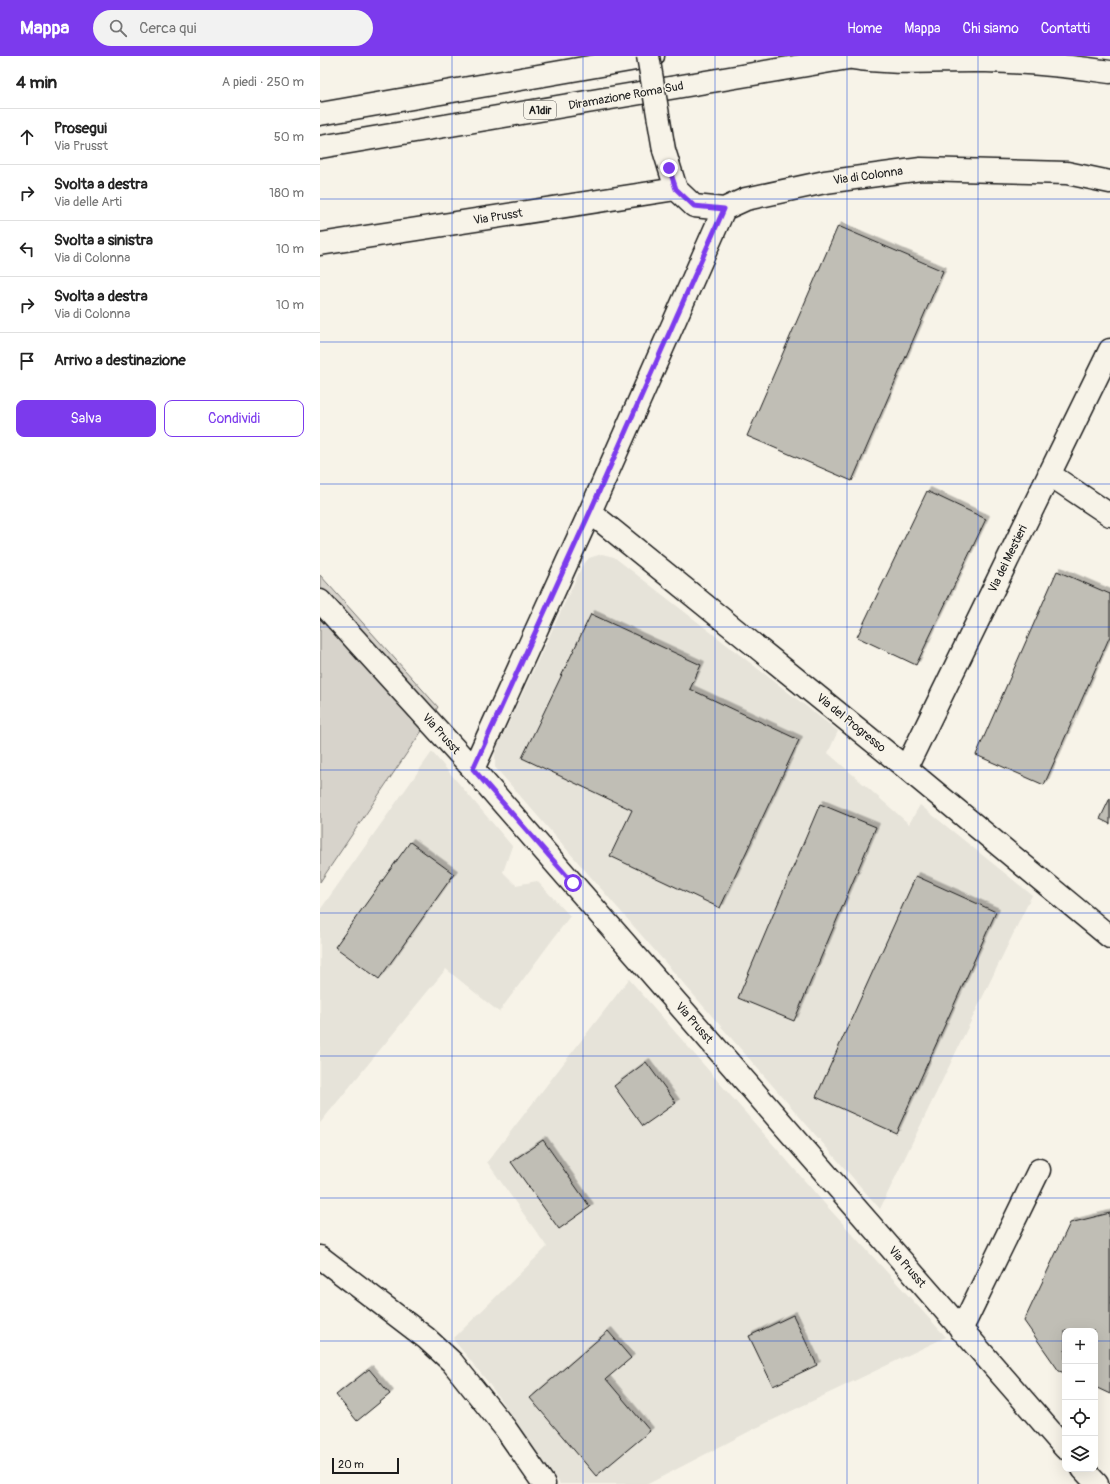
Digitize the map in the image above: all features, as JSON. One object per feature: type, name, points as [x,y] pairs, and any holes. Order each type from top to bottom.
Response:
[{"type":"main road","points":[[473,769],[590,512],[724,209],[694,206],[676,189],[664,150],[648,56]]},
{"type":"main road","points":[[320,114],[654,56]]},
{"type":"main road","name":"Diramazione Roma Sud","points":[[320,147],[856,57],[870,60],[904,62],[986,61],[1040,64],[1110,72]]},
{"type":"main road","name":"Via di Colonna","points":[[724,209],[746,199],[825,182],[921,169],[1067,173],[1110,182]]},
{"type":"main road","name":"Via Prusst","points":[[320,244],[676,189]]},
{"type":"main road","name":"Via dei Mestieri","points":[[906,768],[1110,350]]},
{"type":"main road","points":[[1049,474],[1110,515]]},
{"type":"main road","name":"Via del Progresso","points":[[590,512],[906,768],[1110,937]]},
{"type":"main road","name":"Via Prusst","points":[[320,601],[473,769],[1062,1445]]},
{"type":"main road","points":[[961,1330],[1039,1170]]},
{"type":"main road","points":[[320,1257],[426,1338],[452,1362],[505,1428],[544,1484]]},
{"type":"main road","points":[[1086,1472],[1097,1484]]},
{"type":"shaded area","points":[[602,554],[614,557],[838,731],[828,753],[909,824],[920,805],[1032,895],[880,1209],[495,767],[495,752],[582,566],[589,558]]},
{"type":"shaded area","points":[[320,575],[438,707],[320,882]]},
{"type":"shaded area","points":[[432,752],[512,846],[503,872],[516,885],[537,881],[570,916],[499,1012],[446,969],[320,1123],[320,910]]},
{"type":"shaded area","points":[[629,979],[824,1203],[946,1337],[752,1430],[648,1484],[560,1484],[487,1381],[453,1339],[547,1247],[487,1162]]},
{"type":"building","points":[[838,226],[943,271],[852,481],[747,436]]},
{"type":"building","points":[[927,491],[986,519],[916,665],[857,637]]},
{"type":"building","points":[[1057,571],[1110,594],[1110,636],[1044,785],[976,755]]},
{"type":"building","points":[[591,614],[701,665],[690,689],[799,740],[720,908],[610,856],[632,810],[522,758]]},
{"type":"building","points":[[1110,798],[1110,824],[1100,819]]},
{"type":"building","points":[[820,804],[876,827],[794,1021],[738,998]]},
{"type":"building","points":[[410,842],[454,874],[379,979],[335,947]]},
{"type":"building","points":[[916,876],[996,912],[896,1133],[816,1097]]},
{"type":"building","points":[[646,1062],[676,1103],[643,1126],[614,1086]]},
{"type":"building","points":[[543,1140],[590,1207],[559,1229],[511,1162]]},
{"type":"building","points":[[1110,1213],[1110,1394],[1098,1388],[1098,1328],[1062,1328],[1062,1372],[1059,1371],[1024,1321],[1070,1223]]},
{"type":"building","points":[[793,1315],[817,1365],[773,1386],[749,1336]]},
{"type":"building","points":[[608,1331],[631,1358],[606,1379],[650,1431],[596,1476],[530,1398]]},
{"type":"building","points":[[369,1369],[390,1394],[357,1421],[336,1395]]},
{"type":"route","points":[[573,883],[473,769],[590,512],[724,209],[694,206],[676,189],[669,168]]}]
